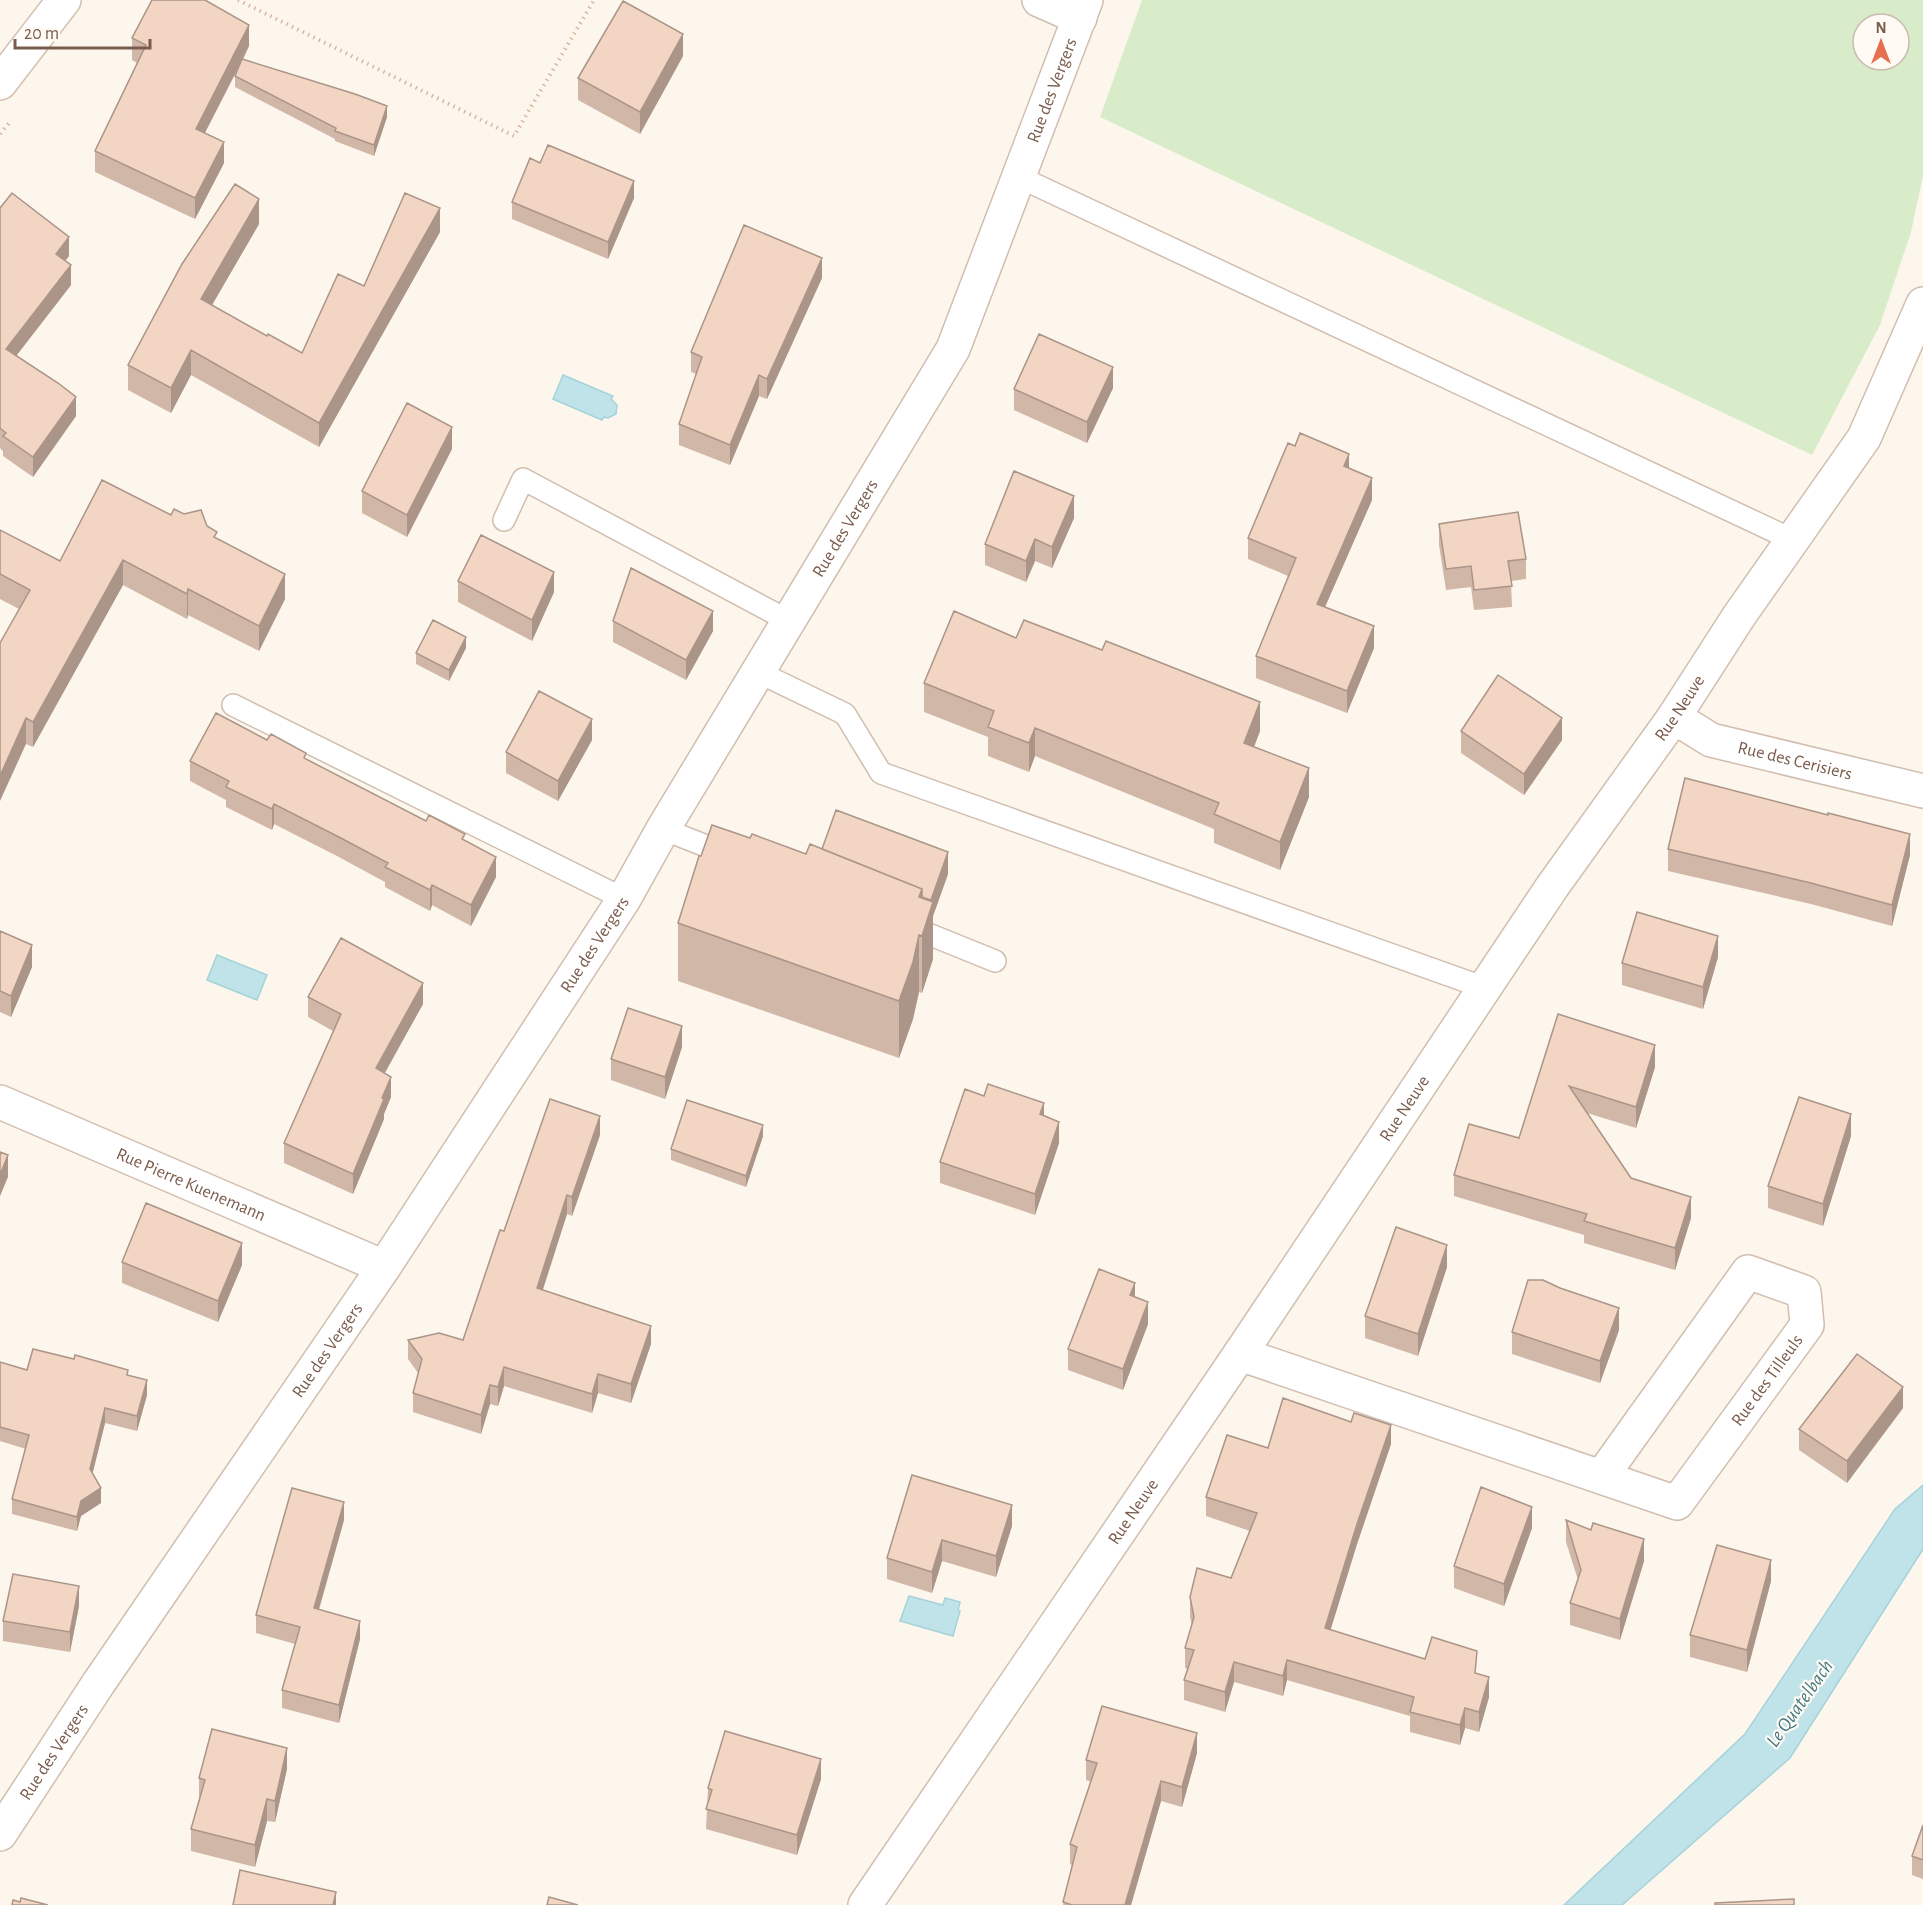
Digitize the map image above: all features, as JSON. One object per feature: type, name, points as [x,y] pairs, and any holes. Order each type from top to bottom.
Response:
[{"type":"street","points":[[0,84],[64,0]]},
{"type":"street","points":[[1039,0],[1083,9]]},
{"type":"street","name":"Rue des Vergers","points":[[4,1822],[384,1267],[624,899],[663,829],[953,349],[1083,9]]},
{"type":"street","name":"Rue Neuve","points":[[865,1905],[1240,1354],[1552,887],[1674,717],[1739,616],[1864,438],[1923,304]]},
{"type":"street","name":"Rue des Cerisiers","points":[[1674,717],[1711,740],[1923,791]]},
{"type":"street","name":"Rue Pierre Kuenemann","points":[[0,1102],[384,1267]]},
{"type":"street","name":"Rue des Tilleuls","points":[[1240,1354],[1677,1503],[1807,1325],[1804,1292],[1748,1272],[1602,1476]]},
{"type":"lane","points":[[1019,177],[1793,540]]},
{"type":"lane","points":[[504,520],[523,479],[789,621]]},
{"type":"lane","points":[[758,672],[845,714],[881,773],[1485,988]]},
{"type":"lane","points":[[233,705],[624,899]]},
{"type":"lane","points":[[663,829],[751,864]]},
{"type":"lane","points":[[884,917],[995,961]]},
{"type":"path","points":[[238,0],[514,136],[594,0]]},
{"type":"green space","points":[[1142,0],[1923,0],[1923,176],[1911,232],[1880,325],[1812,455],[1100,117]]},
{"type":"water","points":[[563,375],[613,396],[611,399],[617,405],[616,414],[608,418],[604,417],[602,420],[553,399]]},
{"type":"water","points":[[217,955],[267,975],[257,1000],[207,980]]},
{"type":"water","name":"Le Quatelbach","points":[[1923,1485],[1923,1549],[1790,1758],[1622,1905],[1564,1905],[1745,1734],[1895,1509]]},
{"type":"water","points":[[909,1596],[943,1605],[945,1598],[960,1602],[958,1610],[960,1611],[953,1636],[900,1621]]},
{"type":"building","points":[[152,0],[205,0],[249,25],[196,129],[224,142],[195,198],[95,151],[146,45],[132,38]]},
{"type":"building","points":[[623,1],[683,34],[640,112],[578,78]]},
{"type":"building","points":[[242,59],[387,106],[374,145],[335,131],[336,128],[235,76]]},
{"type":"building","points":[[548,145],[634,181],[608,242],[512,202],[530,158],[540,163]]},
{"type":"building","points":[[235,184],[259,199],[201,299],[302,353],[338,274],[364,286],[405,193],[440,208],[319,423],[191,350],[171,388],[128,365],[182,264]]},
{"type":"building","points":[[12,193],[69,237],[56,254],[71,265],[6,349],[76,397],[33,457],[3,436],[6,433],[0,428],[0,208]]},
{"type":"building","points":[[744,225],[822,258],[767,379],[759,375],[730,445],[679,424],[702,357],[691,352]]},
{"type":"building","points":[[1039,334],[1113,367],[1087,422],[1014,389]]},
{"type":"building","points":[[407,403],[452,427],[407,515],[362,491]]},
{"type":"building","points":[[1300,433],[1349,454],[1344,466],[1372,478],[1317,604],[1374,626],[1347,691],[1256,656],[1296,558],[1248,538],[1288,443],[1295,446]]},
{"type":"building","points":[[1014,471],[1074,496],[1052,547],[1035,539],[1026,561],[985,544]]},
{"type":"building","points":[[102,480],[171,515],[174,509],[184,514],[201,510],[207,526],[217,532],[214,537],[285,574],[259,626],[188,589],[187,594],[123,560],[33,722],[26,718],[0,776],[0,643],[30,590],[0,574],[0,530],[60,561]]},
{"type":"building","points":[[1518,512],[1526,559],[1508,561],[1512,586],[1474,590],[1471,566],[1446,569],[1439,524]]},
{"type":"building","points":[[481,535],[554,572],[532,620],[458,581]]},
{"type":"building","points":[[631,568],[713,611],[686,660],[613,621]]},
{"type":"building","points":[[954,611],[1016,638],[1024,620],[1102,650],[1106,641],[1260,702],[1244,743],[1309,768],[1280,842],[1214,814],[1219,803],[1035,728],[1029,743],[988,727],[994,711],[924,683]]},
{"type":"building","points":[[433,620],[466,637],[449,670],[416,653]]},
{"type":"building","points":[[1498,675],[1562,718],[1524,774],[1461,731]]},
{"type":"building","points":[[539,691],[592,719],[558,781],[506,752]]},
{"type":"building","points":[[216,713],[267,740],[271,734],[306,753],[304,758],[426,821],[429,815],[465,834],[462,839],[496,857],[471,905],[432,885],[430,890],[385,867],[388,863],[274,804],[272,809],[226,787],[229,781],[190,761]]},
{"type":"building","points":[[1685,778],[1910,834],[1892,905],[1668,849]]},
{"type":"building","points":[[836,810],[948,852],[931,900],[922,897],[922,889],[822,849]]},
{"type":"building","points":[[712,825],[750,838],[752,834],[806,854],[810,844],[922,889],[919,897],[933,902],[922,936],[919,935],[913,962],[899,1001],[678,923],[699,856],[701,856]]},
{"type":"building","points":[[1637,912],[1718,936],[1703,987],[1622,963]]},
{"type":"building","points":[[0,931],[32,945],[11,996],[0,991]]},
{"type":"building","points":[[341,938],[423,983],[376,1068],[391,1077],[353,1174],[284,1143],[341,1014],[308,997]]},
{"type":"building","points":[[628,1008],[682,1026],[665,1077],[611,1059]]},
{"type":"building","points":[[1558,1014],[1655,1045],[1636,1107],[1569,1086],[1631,1178],[1691,1197],[1675,1248],[1584,1221],[1587,1214],[1454,1175],[1469,1124],[1519,1138]]},
{"type":"building","points":[[988,1084],[1044,1103],[1040,1114],[1059,1122],[1035,1194],[940,1162],[965,1089],[984,1096]]},
{"type":"building","points":[[1799,1097],[1851,1114],[1823,1204],[1768,1186]]},
{"type":"building","points":[[550,1099],[600,1116],[572,1197],[567,1195],[537,1288],[651,1326],[631,1384],[598,1374],[592,1394],[504,1367],[498,1387],[490,1385],[481,1415],[413,1393],[422,1359],[408,1340],[439,1333],[463,1340],[500,1230],[504,1231]]},
{"type":"building","points":[[687,1100],[763,1125],[746,1176],[671,1149]]},
{"type":"building","points":[[0,1152],[8,1155],[0,1175]]},
{"type":"building","points":[[146,1203],[242,1243],[218,1301],[122,1262]]},
{"type":"building","points":[[1396,1227],[1447,1245],[1418,1334],[1365,1316]]},
{"type":"building","points":[[1099,1269],[1135,1283],[1130,1295],[1148,1302],[1123,1369],[1068,1349]]},
{"type":"building","points":[[1528,1280],[1543,1280],[1619,1308],[1600,1361],[1512,1332]]},
{"type":"building","points":[[33,1349],[74,1359],[75,1355],[128,1370],[127,1375],[147,1380],[137,1416],[105,1408],[90,1469],[101,1488],[81,1501],[77,1517],[12,1499],[29,1435],[0,1427],[0,1362],[27,1370]]},
{"type":"building","points":[[1857,1354],[1903,1387],[1847,1461],[1799,1429]]},
{"type":"building","points":[[1283,1398],[1351,1422],[1354,1413],[1391,1425],[1325,1628],[1425,1659],[1432,1637],[1477,1651],[1475,1673],[1489,1677],[1479,1712],[1465,1708],[1460,1725],[1410,1712],[1414,1697],[1287,1660],[1283,1676],[1234,1662],[1225,1692],[1184,1680],[1194,1650],[1185,1648],[1194,1617],[1190,1597],[1197,1568],[1231,1578],[1257,1513],[1206,1497],[1227,1435],[1268,1448]]},
{"type":"building","points":[[912,1475],[1012,1505],[996,1556],[942,1540],[932,1572],[887,1558]]},
{"type":"building","points":[[1481,1487],[1532,1507],[1504,1584],[1454,1566]]},
{"type":"building","points":[[292,1488],[344,1502],[314,1608],[360,1621],[339,1705],[282,1690],[300,1627],[256,1615]]},
{"type":"building","points":[[1566,1520],[1591,1530],[1593,1523],[1644,1539],[1620,1619],[1570,1603],[1581,1570]]},
{"type":"building","points":[[1717,1545],[1771,1560],[1747,1650],[1690,1635]]},
{"type":"building","points":[[13,1574],[79,1586],[70,1632],[3,1621]]},
{"type":"building","points":[[1102,1706],[1197,1733],[1182,1787],[1161,1781],[1125,1905],[1072,1905],[1063,1902],[1077,1847],[1070,1844],[1097,1763],[1086,1760]]},
{"type":"building","points":[[212,1729],[287,1748],[275,1801],[267,1799],[255,1845],[191,1829],[205,1780],[199,1778]]},
{"type":"building","points":[[725,1731],[821,1759],[797,1835],[706,1809],[712,1790],[708,1788]]},
{"type":"building","points":[[1923,1825],[1923,1860],[1912,1856]]},
{"type":"building","points":[[240,1870],[336,1892],[333,1905],[233,1905]]},
{"type":"building","points":[[549,1897],[578,1905],[547,1905]]},
{"type":"building","points":[[21,1898],[48,1905],[12,1905],[13,1900],[20,1902]]},
{"type":"building","points":[[1794,1899],[1794,1905],[1715,1905],[1715,1903]]}]
